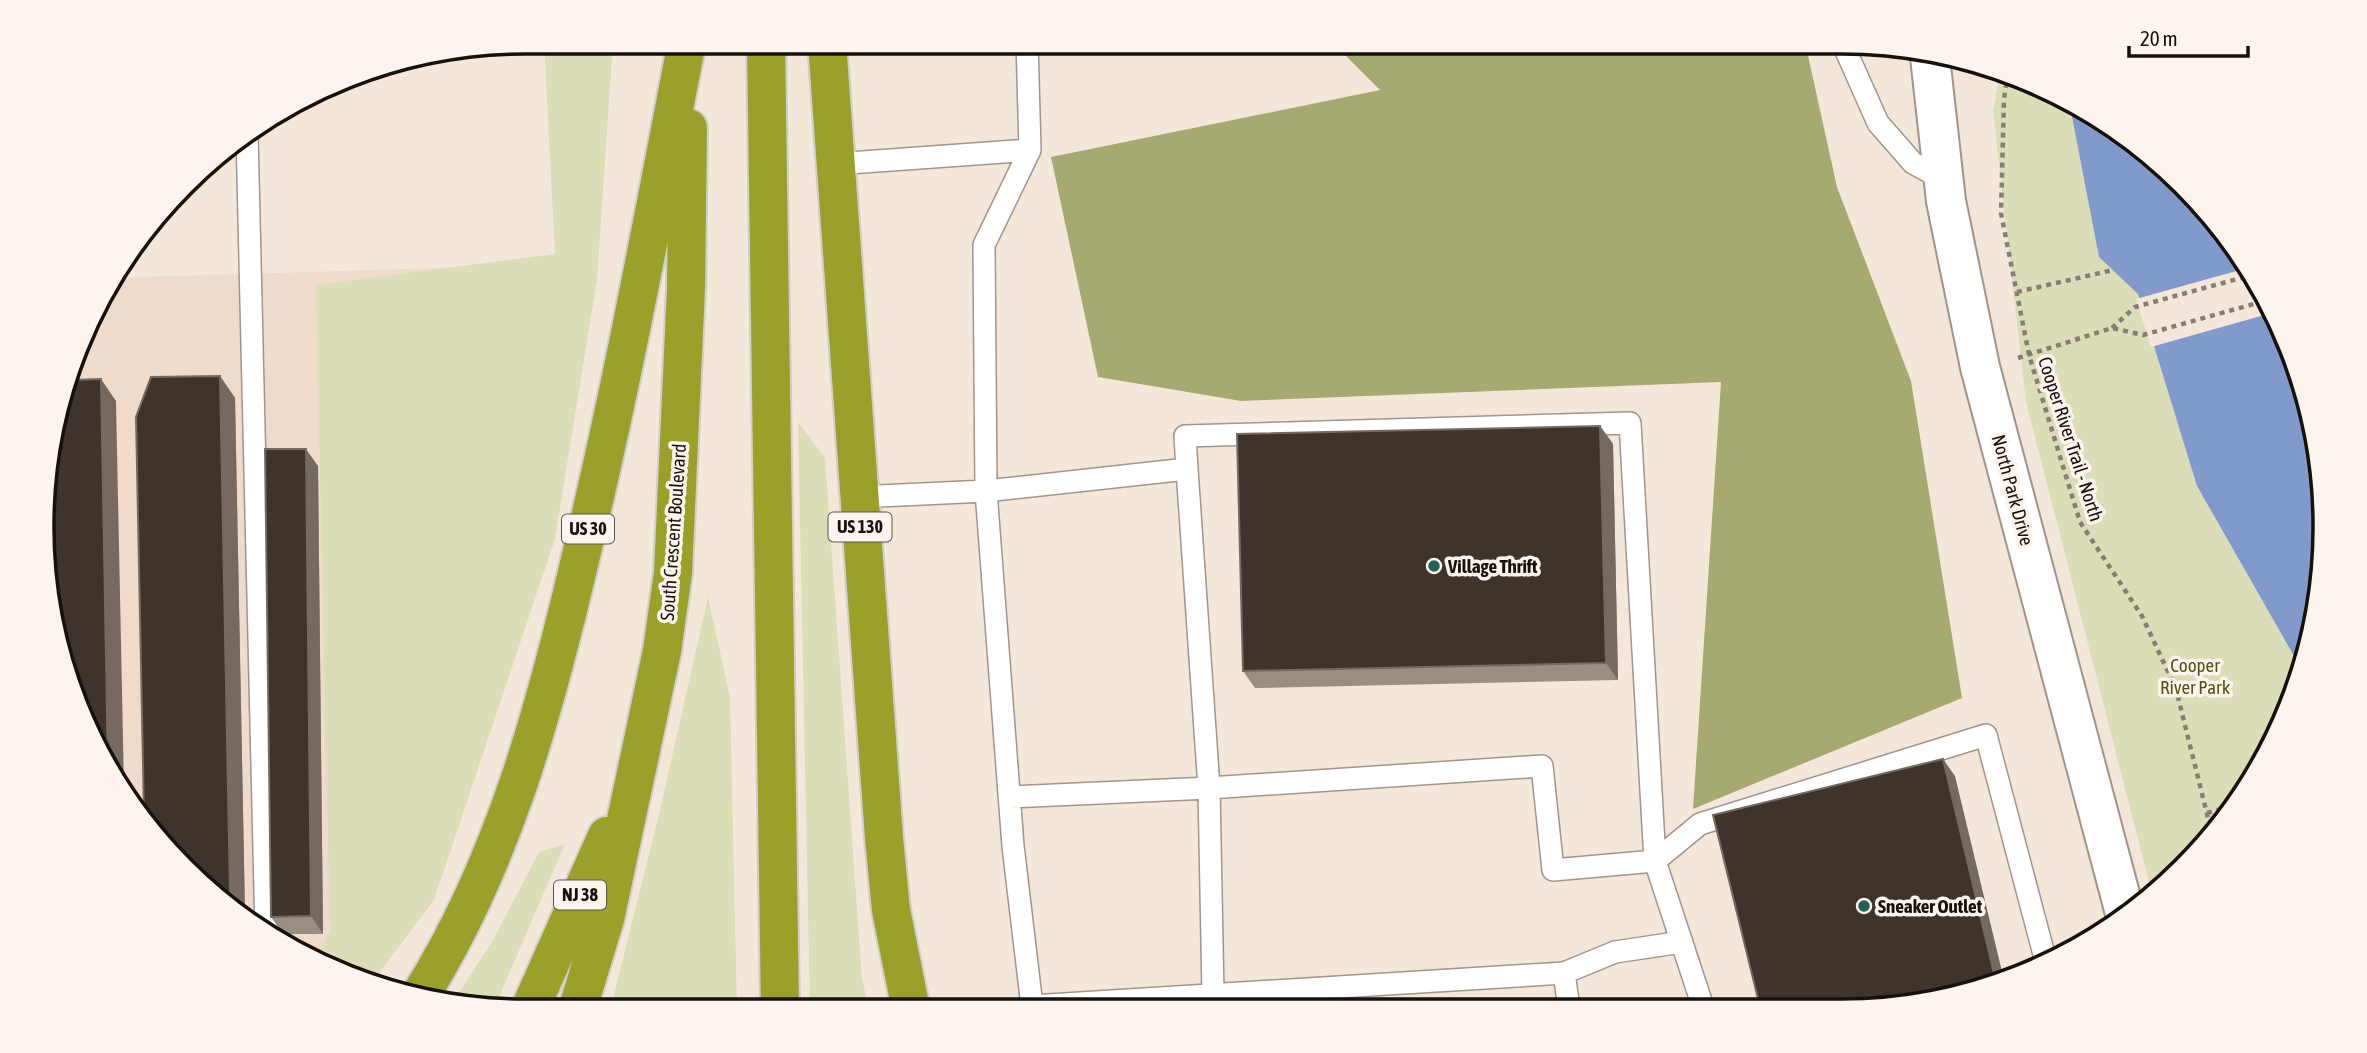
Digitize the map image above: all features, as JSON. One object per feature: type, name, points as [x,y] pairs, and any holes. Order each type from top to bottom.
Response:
[{"type":"highway","name":"US 30","points":[[425,988],[453,938],[500,834],[540,721],[597,491],[686,54]]},
{"type":"highway","name":"South Crescent Boulevard","points":[[581,999],[605,919],[662,651],[673,573],[686,288],[688,54]]},
{"type":"highway","points":[[766,54],[780,999]]},
{"type":"highway","name":"US 130","points":[[828,54],[858,497],[891,910],[909,999]]},
{"type":"highway","name":"NJ 38","points":[[534,999],[633,780]]},
{"type":"street","name":"North Park Drive","points":[[1931,63],[1944,180],[1980,368],[2123,905]]},
{"type":"lane","points":[[1027,54],[1030,149],[984,245],[986,491],[1010,797],[1031,999]]},
{"type":"lane","points":[[1847,54],[1878,123],[1913,163],[1944,180]]},
{"type":"lane","points":[[247,146],[266,920]]},
{"type":"lane","points":[[835,164],[1030,149]]},
{"type":"lane","points":[[1213,995],[1209,788],[1185,436],[1630,423],[1655,861],[1700,999]]},
{"type":"lane","points":[[858,497],[986,491],[1187,469]]},
{"type":"lane","points":[[1010,797],[1209,788],[1542,765],[1553,870],[1655,861],[1700,824],[1986,735],[2044,953]]},
{"type":"lane","points":[[1147,999],[1564,973],[1615,951],[1682,942]]},
{"type":"lane","points":[[1564,973],[1568,999]]},
{"type":"path","name":"Cooper River Trail - North","points":[[2006,84],[2001,213],[2029,355],[2080,522],[2142,616],[2176,689],[2209,822]]},
{"type":"path","points":[[2017,292],[2113,270]]},
{"type":"path","points":[[1980,368],[2112,328],[2135,307],[2242,278]]},
{"type":"path","points":[[2112,328],[2143,335],[2256,303]]},
{"type":"path","points":[[2207,813],[2218,810]]},
{"type":"shaded area","points":[[565,264],[484,705],[320,951],[264,919],[239,901],[215,882],[171,838],[134,789],[101,730],[57,471],[63,434],[79,375],[103,318],[126,278]]},
{"type":"green space","points":[[545,54],[612,54],[597,280],[555,539],[434,900],[378,975],[320,951],[330,930],[316,285],[555,254]]},
{"type":"green space","points":[[1344,54],[1808,54],[1837,187],[1911,381],[1962,698],[1693,809],[1721,382],[1241,401],[1098,377],[1051,157],[1380,90]]},
{"type":"green space","name":"Cooper River Park","points":[[1999,82],[2072,115],[2099,256],[2138,294],[2197,486],[2295,657],[2264,735],[2233,789],[2196,838],[2149,884],[2026,402],[1993,111]]},
{"type":"green space","points":[[798,422],[825,458],[862,979],[867,999],[810,999]]},
{"type":"green space","points":[[708,597],[730,697],[737,999],[613,999],[660,810]]},
{"type":"green space","points":[[565,844],[498,998],[458,994],[493,940],[539,852]]},
{"type":"water","points":[[2072,115],[2103,134],[2152,171],[2196,215],[2233,264],[2277,346],[2297,404],[2304,434],[2312,496],[2309,588],[2295,657],[2197,486],[2138,294],[2099,257]]},
{"type":"pier","points":[[2237,271],[2263,315],[2151,347],[2136,299]]},
{"type":"building","points":[[220,376],[230,892],[215,882],[171,838],[144,803],[136,417],[151,377]]},
{"type":"building","points":[[101,379],[108,743],[90,707],[70,649],[55,557],[58,465],[78,380]]},
{"type":"building","name":"Village Thrift","points":[[1600,426],[1606,663],[1243,671],[1237,434]]},
{"type":"building","points":[[265,449],[306,449],[311,916],[271,917]]},
{"type":"building","name":"Sneaker Outlet","points":[[1943,759],[1994,973],[1963,983],[1902,995],[1840,999],[1758,999],[1713,815]]},
{"type":"place","name":"Village Thrift","points":[[1434,566]]},
{"type":"place","name":"Sneaker Outlet","points":[[1864,906]]}]
